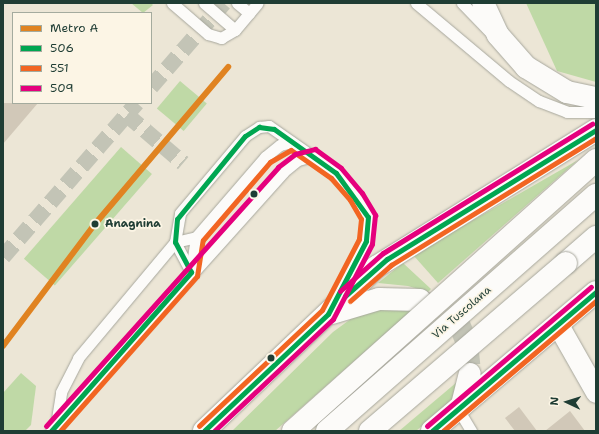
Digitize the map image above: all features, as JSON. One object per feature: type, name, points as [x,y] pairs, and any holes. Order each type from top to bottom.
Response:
[{"type":"main road","points":[[483,3],[504,44],[526,67],[556,86],[596,98]]},
{"type":"main road","points":[[204,431],[387,259],[596,130]]},
{"type":"main road","points":[[293,431],[596,160]]},
{"type":"main road","name":"Via Tuscolana","points":[[327,431],[596,195]]},
{"type":"main road","points":[[370,431],[596,237]]},
{"type":"main road","points":[[432,431],[596,292]]},
{"type":"main road","points":[[328,314],[378,299],[420,300]]},
{"type":"main road","points":[[460,407],[470,374]]},
{"type":"street","points":[[558,325],[596,392]]},
{"type":"lane","points":[[172,3],[215,37],[221,38],[235,30],[258,3]]},
{"type":"lane","points":[[204,3],[235,30]]},
{"type":"lane","points":[[237,3],[249,13]]},
{"type":"lane","points":[[416,3],[509,81],[539,101],[567,112],[596,112]]},
{"type":"lane","points":[[462,3],[504,44]]},
{"type":"lane","points":[[191,272],[175,242],[176,224],[184,208],[248,133],[259,127],[269,126],[336,173],[356,196],[368,217],[366,241],[328,314]]},
{"type":"lane","points":[[191,272],[196,237],[269,153],[292,142]]},
{"type":"lane","points":[[54,428],[191,272],[215,250],[290,165],[313,156]]},
{"type":"lane","points":[[54,428],[61,392],[73,366],[175,242],[196,237]]},
{"type":"lane","points":[[460,407],[471,431]]},
{"type":"green space","points":[[131,3],[151,3],[153,5],[144,12],[142,12]]},
{"type":"green space","points":[[526,3],[596,3],[596,82],[557,71]]},
{"type":"green space","points":[[180,81],[207,103],[184,131],[157,109]]},
{"type":"green space","points":[[121,147],[152,174],[55,286],[24,259]]},
{"type":"green space","points":[[578,160],[438,283],[414,256],[428,246]]},
{"type":"green space","points":[[403,263],[431,289],[428,292],[408,286],[378,283]]},
{"type":"green space","points":[[382,307],[417,310],[401,324],[395,325],[275,431],[232,431],[333,332],[363,310]]},
{"type":"green space","points":[[21,373],[36,386],[31,425],[25,431],[3,431],[3,393]]},
{"type":"green space","points":[[457,382],[454,397],[416,431],[399,431]]},
{"type":"building","points":[[3,103],[37,104],[3,144]]},
{"type":"building","points":[[519,407],[537,431],[515,431],[505,418]]},
{"type":"building","points":[[570,411],[585,431],[545,431]]},
{"type":"tunnel","points":[[152,86],[224,3]]},
{"type":"tunnel","points":[[3,257],[136,104]]},
{"type":"tunnel","points":[[127,115],[183,163]]},
{"type":"tunnel","points":[[420,300],[447,312],[459,324],[467,343],[470,374]]},
{"type":"metro line","name":"A","points":[[3,346],[95,224],[228,67]]},
{"type":"transit line","name":"509","points":[[340,291],[383,253],[592,124]]},
{"type":"transit line","name":"506","points":[[191,272],[175,242],[177,219],[245,136],[259,127],[274,129],[336,173],[368,217],[366,241],[328,314],[204,431]]},
{"type":"transit line","name":"506","points":[[345,296],[387,259],[596,130]]},
{"type":"transit line","name":"551","points":[[350,301],[391,265],[596,138]]},
{"type":"transit line","name":"509","points":[[46,426],[278,167],[295,154],[315,149],[341,168],[362,193],[375,215],[372,244],[333,319],[214,431]]},
{"type":"transit line","name":"551","points":[[60,431],[197,276],[203,240],[270,162],[291,150],[331,178],[350,200],[361,219],[359,239],[322,310],[199,426]]},
{"type":"transit line","name":"506","points":[[51,431],[191,272]]},
{"type":"transit line","name":"509","points":[[427,426],[591,287]]},
{"type":"transit line","name":"506","points":[[432,431],[596,292]]},
{"type":"transit line","name":"551","points":[[443,431],[596,301]]},
{"type":"place","name":"Anagnina","points":[[95,224]]}]
